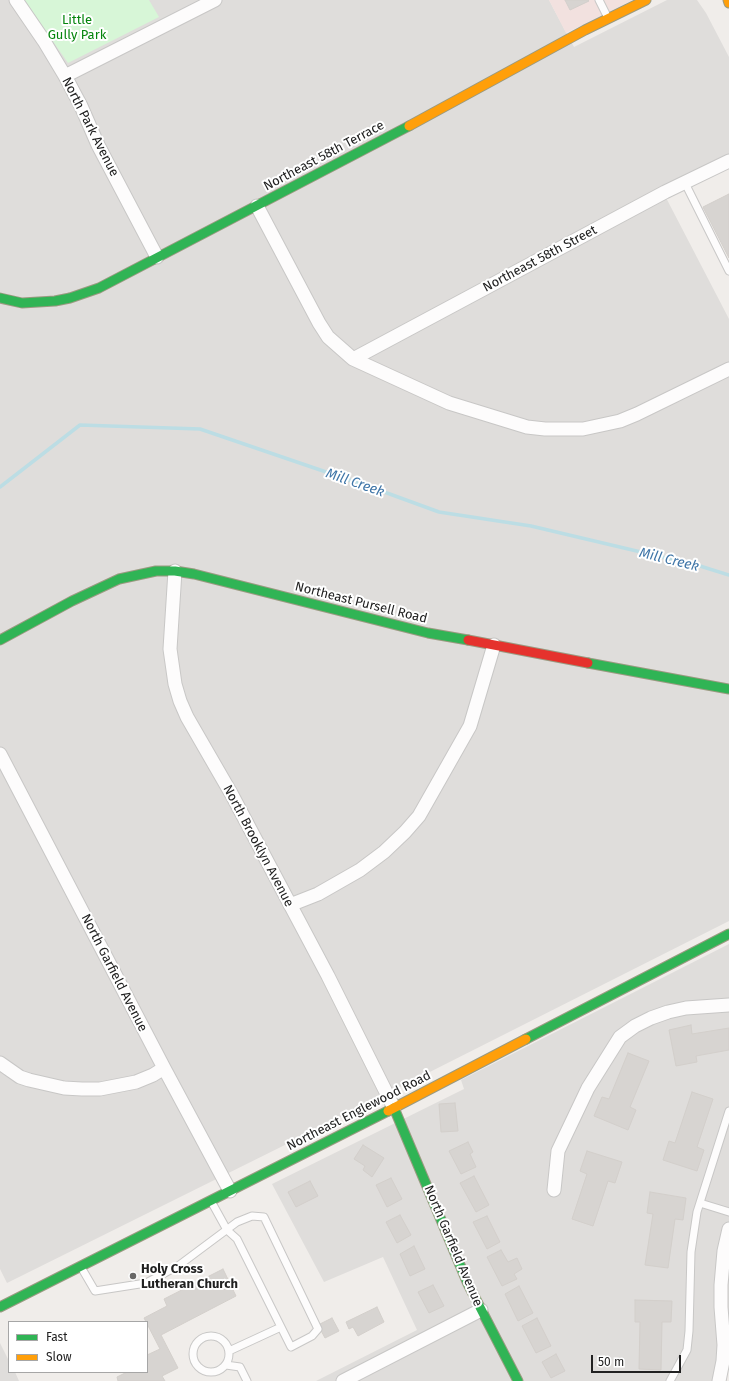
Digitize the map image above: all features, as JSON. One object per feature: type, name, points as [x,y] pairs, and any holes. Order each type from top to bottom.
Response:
[{"type":"street","name":"North Park Avenue","points":[[16,0],[44,41],[65,76],[81,106],[98,145],[157,258]]},
{"type":"street","points":[[65,76],[215,0]]},
{"type":"street","name":"Northeast 58th Terrace","points":[[3,299],[22,303],[56,301],[99,288],[429,116],[585,30],[641,1]]},
{"type":"street","name":"Northeast 58th Street","points":[[353,359],[729,161]]},
{"type":"street","points":[[257,206],[319,323],[328,337],[353,359],[449,404],[527,427],[564,430],[595,427],[620,421],[637,414],[729,369]]},
{"type":"street","name":"Northeast Pursell Road","points":[[0,640],[72,601],[119,579],[156,571],[176,571],[194,574],[428,633],[729,689]]},
{"type":"street","name":"North Brooklyn Avenue","points":[[176,571],[170,649],[175,684],[180,701],[187,717],[232,795],[328,976],[394,1108]]},
{"type":"street","points":[[290,905],[318,894],[360,870],[384,852],[419,816],[470,726],[494,645]]},
{"type":"street","name":"North Garfield Avenue","points":[[0,754],[230,1191]]},
{"type":"street","name":"Northeast Englewood Road","points":[[0,1307],[394,1108],[729,934]]},
{"type":"street","points":[[554,1190],[558,1151],[588,1088],[620,1037],[635,1026],[668,1012],[686,1008],[729,1005]]},
{"type":"street","points":[[0,1063],[29,1080],[64,1088],[82,1089],[106,1088],[136,1082],[153,1075],[164,1068]]},
{"type":"street","name":"North Garfield Avenue","points":[[394,1108],[468,1284],[518,1381]]},
{"type":"street","points":[[719,1381],[723,1361],[724,1345],[724,1251],[729,1229]]},
{"type":"street","points":[[343,1381],[481,1310]]},
{"type":"lane","points":[[599,0],[608,18]]},
{"type":"lane","points":[[685,183],[729,271]]},
{"type":"lane","points":[[670,1381],[687,1350],[689,1331],[691,1252],[696,1212],[729,1111]]},
{"type":"lane","points":[[81,1266],[95,1291],[146,1283],[178,1266],[204,1245],[226,1230],[237,1222],[252,1216],[264,1217],[318,1329],[312,1336],[291,1347],[237,1239],[226,1230],[211,1200]]},
{"type":"lane","points":[[700,1203],[729,1212]]},
{"type":"lane","points":[[229,1351],[281,1327]]},
{"type":"lane","points":[[208,1336],[220,1338],[225,1342],[229,1351],[229,1359],[226,1365],[216,1372],[204,1372],[192,1359],[192,1353],[197,1342],[208,1336]]},
{"type":"lane","points":[[226,1365],[240,1367],[247,1381]]},
{"type":"shaded area","points":[[0,0],[549,0],[574,47],[667,0],[697,0],[706,13],[729,57],[729,156],[662,190],[729,319],[729,921],[303,1136],[7,1283],[0,1269]]},
{"type":"shaded area","points":[[549,0],[633,0],[566,33]]},
{"type":"shaded area","points":[[729,944],[729,1367],[725,1381],[316,1381],[417,1330],[383,1257],[324,1282],[272,1184],[464,1089],[461,1080]]},
{"type":"shaded area","points":[[0,1343],[8,1359],[8,1373],[15,1373],[19,1381],[0,1381]]},
{"type":"green space","name":"Little Gully Park","points":[[24,0],[149,0],[159,17],[68,63]]},
{"type":"building","points":[[565,0],[588,0],[589,1],[570,10]]},
{"type":"building","points":[[729,194],[729,258],[703,207]]},
{"type":"building","points":[[691,1025],[692,1034],[729,1028],[729,1050],[696,1056],[697,1062],[676,1066],[669,1030]]},
{"type":"building","points":[[628,1053],[649,1061],[630,1107],[636,1110],[628,1130],[594,1116],[602,1097],[609,1099]]},
{"type":"building","points":[[692,1092],[713,1099],[697,1147],[704,1150],[697,1171],[663,1160],[669,1141],[675,1143]]},
{"type":"building","points":[[455,1103],[458,1131],[441,1132],[439,1104]]},
{"type":"building","points":[[468,1142],[473,1152],[470,1154],[476,1167],[461,1174],[449,1151]]},
{"type":"building","points":[[363,1145],[384,1158],[372,1177],[363,1170],[365,1166],[354,1159]]},
{"type":"building","points":[[587,1151],[622,1162],[615,1183],[608,1181],[593,1226],[572,1219],[587,1174],[580,1171]]},
{"type":"building","points":[[474,1176],[489,1205],[476,1212],[460,1183]]},
{"type":"building","points":[[391,1178],[402,1199],[387,1207],[376,1185]]},
{"type":"building","points":[[310,1181],[318,1196],[296,1207],[288,1192]]},
{"type":"building","points":[[650,1192],[686,1198],[683,1220],[675,1219],[668,1268],[645,1265],[653,1214],[647,1213]]},
{"type":"building","points":[[400,1215],[411,1235],[397,1243],[386,1222]]},
{"type":"building","points":[[487,1216],[500,1242],[487,1249],[473,1222]]},
{"type":"building","points":[[414,1246],[425,1269],[410,1276],[400,1254]]},
{"type":"building","points":[[501,1250],[508,1262],[517,1258],[522,1269],[514,1274],[517,1279],[502,1286],[487,1257]]},
{"type":"building","points":[[223,1269],[236,1296],[161,1335],[178,1368],[162,1376],[165,1381],[118,1381],[117,1377],[125,1373],[148,1373],[148,1355],[160,1349],[148,1326],[148,1321],[146,1321],[144,1318],[167,1306],[164,1299]]},
{"type":"building","points":[[433,1285],[444,1306],[429,1313],[418,1292]]},
{"type":"building","points":[[519,1286],[533,1313],[518,1321],[505,1294]]},
{"type":"building","points":[[635,1300],[672,1301],[671,1322],[662,1322],[661,1370],[639,1369],[640,1322],[635,1322]]},
{"type":"building","points":[[377,1307],[384,1322],[358,1336],[353,1327],[349,1329],[346,1322]]},
{"type":"building","points":[[332,1318],[339,1331],[325,1338],[318,1325]]},
{"type":"building","points":[[537,1318],[551,1346],[536,1353],[522,1326]]},
{"type":"building","points":[[556,1354],[565,1371],[551,1378],[542,1362]]},
{"type":"waterway","name":"Mill Creek","points":[[0,487],[80,425],[200,429],[439,512],[531,526],[700,566],[729,575]]},
{"type":"traffic: fast","points":[[0,298],[22,303],[55,301],[70,298],[99,288],[409,126]]},
{"type":"traffic: fast","points":[[0,640],[72,601],[119,579],[156,571],[175,571],[194,574],[428,633],[468,640]]},
{"type":"traffic: fast","points":[[588,663],[729,689]]},
{"type":"traffic: fast","points":[[526,1039],[729,934]]},
{"type":"traffic: fast","points":[[394,1108],[468,1284],[518,1381]]},
{"type":"traffic: fast","points":[[0,1307],[388,1111]]},
{"type":"traffic: slow","points":[[409,126],[585,30],[646,0]]},
{"type":"traffic: slow","points":[[388,1111],[526,1039]]},
{"type":"traffic: jam","points":[[468,640],[588,663]]},
{"type":"place","name":"Holy Cross Lutheran Church","points":[[133,1276]]}]
